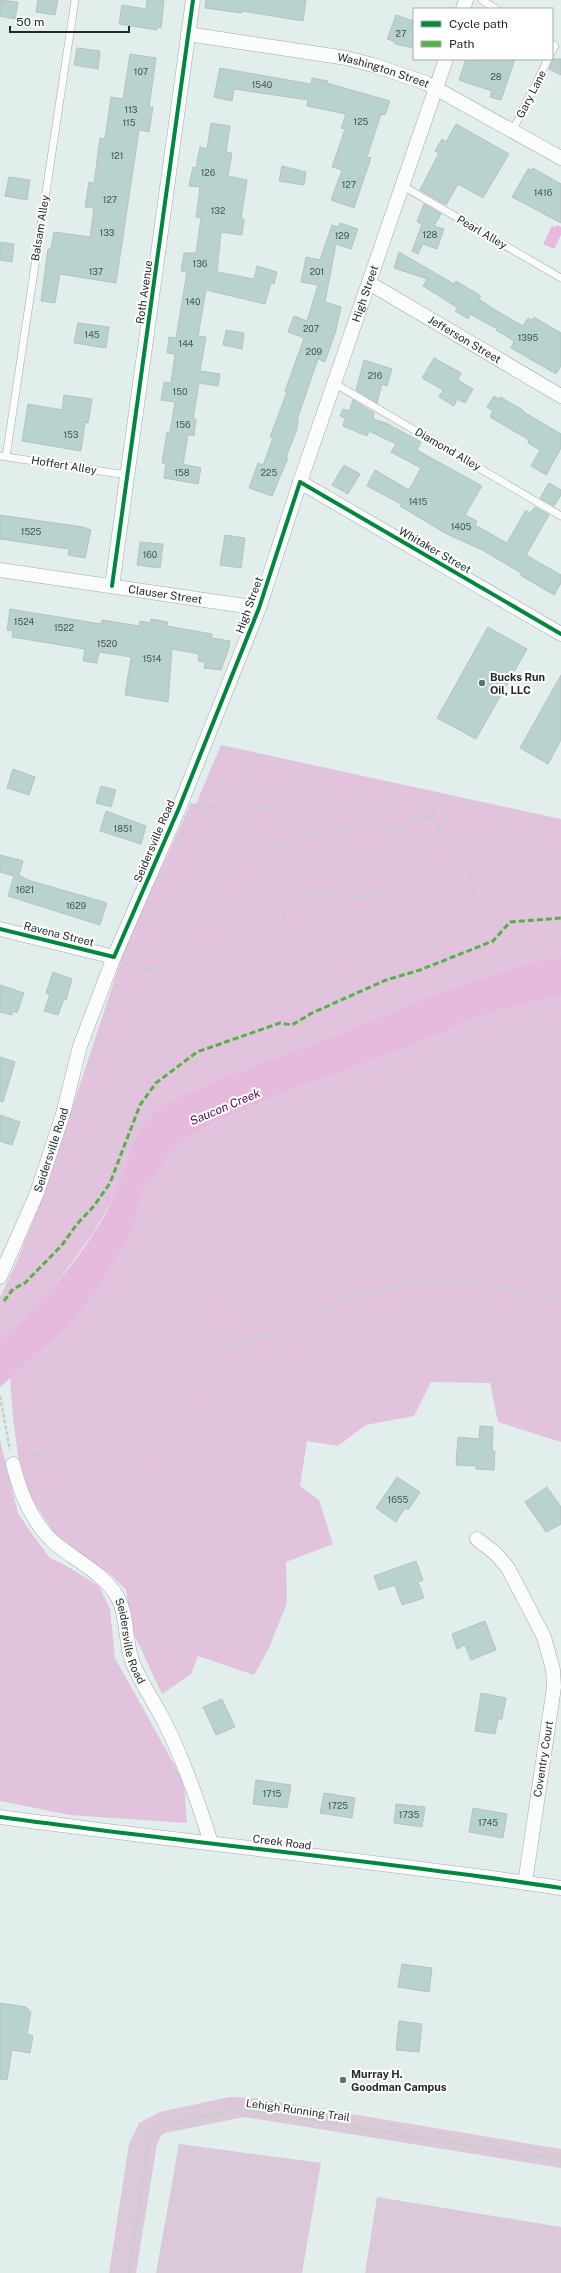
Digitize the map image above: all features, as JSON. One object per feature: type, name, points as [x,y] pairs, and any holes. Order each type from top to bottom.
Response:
[{"type":"street","name":"Roth Avenue","points":[[112,586],[193,0]]},
{"type":"street","name":"Washington Street","points":[[188,34],[346,58],[373,64],[436,88],[561,158]]},
{"type":"street","name":"High Street","points":[[209,732],[259,608],[300,482],[446,60]]},
{"type":"street","name":"Jefferson Street","points":[[369,283],[561,396]]},
{"type":"street","name":"Whitaker Street","points":[[300,482],[561,634]]},
{"type":"street","name":"Clauser Street","points":[[0,570],[259,608]]},
{"type":"street","name":"Seidersville Road","points":[[0,1277],[37,1193],[63,1114],[80,1046],[187,802],[209,732]]},
{"type":"street","name":"Ravena Street","points":[[0,928],[119,960]]},
{"type":"street","name":"Seidersville Road","points":[[13,1464],[18,1484],[26,1504],[40,1526],[56,1544],[105,1580],[119,1600],[126,1629],[127,1648],[134,1666],[165,1722],[191,1780],[212,1843]]},
{"type":"street","name":"Coventry Court","points":[[477,1539],[495,1553],[508,1568],[544,1637],[553,1670],[554,1687],[525,1883]]},
{"type":"street","name":"Creek Road","points":[[0,1817],[561,1888]]},
{"type":"lane","name":"Balsam Alley","points":[[3,456],[75,0]]},
{"type":"lane","points":[[482,0],[494,8]]},
{"type":"lane","name":"Gary Lane","points":[[513,130],[548,60]]},
{"type":"lane","name":"Pearl Alley","points":[[403,186],[561,278]]},
{"type":"lane","name":"Diamond Alley","points":[[334,383],[561,516]]},
{"type":"lane","name":"Hoffert Alley","points":[[3,456],[127,474]]},
{"type":"path","points":[[187,802],[226,808],[247,805],[265,809],[283,818],[297,828],[316,833]]},
{"type":"path","points":[[434,806],[433,817],[446,840],[467,859],[475,899],[485,914],[502,931]]},
{"type":"path","points":[[119,960],[138,968],[151,969],[166,966],[176,959],[188,940],[195,922],[207,904],[211,892],[239,858],[260,849],[300,840],[316,833],[360,826],[381,826],[398,830],[415,818],[433,817]]},
{"type":"path","points":[[346,998],[336,980],[309,954],[288,937],[282,925],[285,912],[295,901],[305,895],[318,892],[358,898],[396,889],[425,859],[438,827]]},
{"type":"path","points":[[13,1464],[30,1454],[57,1454],[70,1470],[85,1482],[93,1484],[103,1482],[120,1471],[135,1457],[198,1374],[221,1353],[258,1338],[282,1333],[336,1301],[356,1293],[411,1283],[480,1284],[506,1288],[525,1295],[561,1300]]},
{"type":"path","points":[[199,1309],[221,1353]]},
{"type":"path","points":[[0,1396],[8,1436]]},
{"type":"shaded area","points":[[221,745],[561,819],[561,957],[499,973],[440,994],[284,1055],[160,1107],[132,1149],[117,1192],[92,1235],[40,1303],[0,1338],[0,1297],[15,1266],[44,1193],[125,948],[191,803],[196,804]]},
{"type":"shaded area","points":[[561,995],[561,1442],[498,1422],[490,1383],[431,1382],[414,1416],[366,1425],[338,1446],[307,1441],[300,1486],[319,1500],[333,1544],[286,1562],[287,1603],[268,1650],[254,1675],[198,1656],[191,1674],[162,1694],[131,1628],[126,1590],[109,1573],[83,1556],[54,1533],[32,1499],[20,1470],[13,1418],[10,1377],[34,1355],[136,1219],[144,1189],[168,1156],[185,1140],[211,1125],[268,1099],[410,1046],[471,1020],[502,1010]]},
{"type":"shaded area","points":[[0,1440],[18,1513],[32,1534],[50,1558],[65,1565],[99,1586],[110,1609],[115,1658],[184,1782],[187,1823],[70,1815],[0,1801]]},
{"type":"shaded area","points":[[229,2097],[255,2098],[561,2149],[561,2168],[244,2117],[165,2133],[161,2136],[157,2144],[136,2273],[109,2273],[129,2144],[139,2123],[160,2112]]},
{"type":"shaded area","points":[[179,2144],[321,2163],[302,2273],[156,2273]]},
{"type":"shaded area","points":[[377,2197],[561,2227],[561,2273],[365,2273]]},
{"type":"water","points":[[556,225],[561,227],[561,235],[554,249],[543,244],[552,226],[555,228]]},
{"type":"water","name":"Saucon Creek","points":[[561,957],[561,995],[502,1010],[471,1020],[410,1046],[268,1099],[211,1125],[185,1140],[168,1156],[144,1189],[136,1219],[123,1246],[95,1292],[69,1324],[0,1387],[0,1338],[16,1325],[46,1295],[60,1280],[85,1247],[114,1197],[134,1143],[149,1119],[160,1107],[228,1077],[450,990],[505,971]]},
{"type":"building","points":[[0,0],[18,2],[15,19],[0,16]]},
{"type":"building","points":[[38,0],[58,0],[55,15],[36,12]]},
{"type":"building","points":[[147,0],[164,0],[161,28],[157,27],[157,30],[119,24],[122,5],[146,9]]},
{"type":"building","points":[[206,0],[306,0],[303,21],[242,11],[242,13],[205,8]]},
{"type":"building","points":[[396,15],[413,21],[411,28],[413,29],[413,48],[395,44],[393,41],[387,39]]},
{"type":"building","points":[[77,48],[100,51],[98,69],[74,65]]},
{"type":"building","points":[[130,54],[156,58],[149,107],[153,107],[149,132],[139,130],[116,283],[60,274],[55,303],[41,301],[48,249],[51,249],[54,232],[90,237],[94,208],[85,207],[89,182],[94,183],[100,138],[105,139],[111,97],[123,99]]},
{"type":"building","points":[[553,59],[561,59],[561,75],[549,69]]},
{"type":"building","points":[[466,60],[515,60],[501,100],[490,97],[492,91],[459,80]]},
{"type":"building","points":[[220,68],[311,84],[312,78],[328,81],[327,83],[390,101],[385,115],[381,114],[367,157],[371,158],[354,208],[331,200],[342,170],[332,167],[345,129],[341,128],[346,114],[307,106],[308,100],[234,89],[232,101],[214,97]]},
{"type":"building","points":[[211,123],[230,126],[226,152],[232,153],[228,176],[247,180],[241,218],[244,219],[242,235],[221,232],[217,272],[254,279],[257,266],[277,272],[274,284],[271,283],[265,304],[206,290],[198,336],[206,337],[200,371],[220,374],[218,386],[199,383],[193,419],[196,419],[194,436],[188,435],[183,464],[201,468],[198,484],[164,478],[166,463],[162,463],[167,432],[170,432],[175,402],[161,400],[164,382],[171,383],[175,354],[167,353],[169,337],[176,338],[187,272],[181,271],[184,253],[196,253],[201,218],[196,217],[200,187],[189,186],[193,167],[196,168],[200,147],[207,149]]},
{"type":"building","points":[[456,124],[509,154],[483,198],[458,184],[446,205],[420,190],[439,153],[435,151],[442,139],[446,142]]},
{"type":"building","points":[[282,166],[306,172],[304,185],[279,181]]},
{"type":"building","points":[[533,168],[561,184],[561,223],[512,197],[528,169],[531,170]]},
{"type":"building","points":[[9,177],[30,180],[27,200],[5,196]]},
{"type":"building","points":[[424,204],[441,214],[434,226],[444,229],[437,249],[423,244],[418,254],[412,251],[422,224],[417,222]]},
{"type":"building","points":[[340,223],[358,229],[351,249],[336,244],[325,302],[341,307],[336,330],[325,362],[318,359],[297,420],[297,429],[286,457],[288,458],[272,496],[249,488],[258,463],[263,465],[273,438],[270,437],[287,392],[285,391],[304,338],[288,332],[294,316],[307,321],[318,285],[301,282],[306,257],[320,260],[332,225],[338,227]]},
{"type":"building","points":[[0,242],[14,244],[12,262],[0,260]]},
{"type":"building","points":[[399,252],[454,284],[456,281],[481,296],[479,299],[492,308],[523,326],[528,318],[532,320],[534,317],[561,333],[561,366],[556,374],[511,348],[514,341],[496,330],[497,329],[470,314],[468,319],[455,311],[458,308],[423,286],[427,279],[394,268]]},
{"type":"building","points":[[78,323],[109,327],[106,348],[74,343]]},
{"type":"building","points":[[226,330],[244,333],[242,349],[223,345]]},
{"type":"building","points":[[434,358],[461,373],[458,380],[473,389],[465,403],[457,399],[454,406],[439,397],[443,390],[422,378]]},
{"type":"building","points":[[364,360],[392,369],[387,386],[382,384],[377,403],[356,390]]},
{"type":"building","points":[[64,395],[92,399],[88,423],[85,422],[81,451],[22,441],[28,404],[62,410]]},
{"type":"building","points":[[494,396],[499,399],[500,397],[523,410],[522,411],[561,434],[561,448],[546,475],[531,466],[540,450],[528,443],[529,440],[490,417],[493,411],[487,407]]},
{"type":"building","points":[[353,400],[374,413],[373,419],[386,423],[421,442],[417,450],[482,486],[465,515],[477,521],[475,525],[507,543],[526,510],[530,513],[535,507],[549,515],[526,555],[561,575],[561,583],[554,595],[484,551],[445,533],[400,506],[401,504],[367,486],[375,470],[409,490],[421,468],[391,452],[396,444],[369,431],[367,436],[343,426],[345,418],[340,416],[343,409],[349,411]]},
{"type":"building","points":[[344,465],[360,474],[348,494],[332,485]]},
{"type":"building","points":[[549,483],[561,490],[561,495],[554,506],[540,498]]},
{"type":"building","points":[[0,515],[83,527],[91,530],[85,558],[68,555],[69,549],[0,539]]},
{"type":"building","points":[[225,535],[245,538],[241,568],[220,565]]},
{"type":"building","points":[[140,542],[163,544],[160,568],[137,565]]},
{"type":"building","points":[[10,609],[101,624],[102,620],[139,626],[140,621],[150,623],[151,619],[168,622],[167,626],[212,634],[212,638],[230,641],[229,648],[221,670],[204,668],[205,662],[198,661],[199,654],[172,649],[168,702],[125,695],[131,657],[99,652],[97,663],[83,661],[85,649],[12,637],[13,631],[7,630]]},
{"type":"building","name":"Bucks Run Oil, LLC","points":[[488,627],[527,649],[476,739],[437,718]]},
{"type":"building","points":[[561,675],[561,740],[548,764],[520,748]]},
{"type":"building","points":[[13,769],[35,777],[29,795],[7,788]]},
{"type":"building","points":[[101,786],[116,790],[111,807],[96,803]]},
{"type":"building","points":[[106,811],[146,826],[141,844],[100,831]]},
{"type":"building","points":[[0,855],[23,861],[19,875],[28,880],[107,903],[100,925],[8,896],[14,876],[0,872]]},
{"type":"building","points":[[53,972],[72,979],[66,1000],[64,999],[58,1015],[44,1011],[50,994],[46,993]]},
{"type":"building","points":[[0,985],[24,993],[17,1013],[13,1011],[12,1015],[0,1012]]},
{"type":"building","points":[[0,1057],[15,1062],[3,1102],[0,1101]]},
{"type":"building","points":[[0,1115],[20,1122],[12,1145],[0,1141]]},
{"type":"building","points":[[480,1426],[493,1427],[492,1451],[495,1451],[494,1470],[476,1469],[476,1466],[456,1465],[458,1437],[479,1439]]},
{"type":"building","points":[[397,1477],[420,1492],[408,1510],[405,1508],[396,1522],[376,1508]]},
{"type":"building","points":[[547,1487],[561,1507],[561,1524],[546,1532],[525,1502]]},
{"type":"building","points":[[416,1561],[423,1580],[418,1582],[424,1598],[402,1605],[395,1585],[379,1590],[374,1576]]},
{"type":"building","points":[[485,1621],[496,1650],[471,1660],[465,1645],[457,1649],[452,1634]]},
{"type":"building","points":[[481,1693],[506,1698],[502,1719],[498,1719],[495,1734],[475,1731]]},
{"type":"building","points":[[222,1699],[235,1727],[216,1735],[203,1707]]},
{"type":"building","points":[[256,1780],[291,1785],[287,1808],[253,1804]]},
{"type":"building","points":[[324,1793],[355,1798],[352,1818],[320,1813]]},
{"type":"building","points":[[396,1804],[425,1807],[422,1827],[394,1823]]},
{"type":"building","points":[[473,1808],[507,1814],[503,1838],[469,1832]]},
{"type":"building","points":[[402,1964],[432,1968],[429,1992],[398,1987]]},
{"type":"building","points":[[0,2003],[26,2007],[31,2012],[27,2034],[33,2036],[30,2053],[12,2050],[7,2080],[0,2079]]},
{"type":"building","points":[[399,2021],[422,2024],[419,2052],[396,2050]]},
{"type":"marked path","points":[[4,1301],[13,1289],[25,1283],[62,1245],[77,1224],[94,1206],[110,1183],[140,1105],[156,1083],[197,1052],[280,1023],[292,1025],[312,1013],[386,980],[420,970],[493,941],[510,922],[561,918]]},
{"type":"cycle path","points":[[112,586],[193,0]]},
{"type":"cycle path","points":[[0,929],[114,957],[179,808],[259,608],[300,482],[561,634]]},
{"type":"cycle path","points":[[0,1817],[421,1869],[561,1888]]},
{"type":"place","name":"Bucks Run Oil, LLC","points":[[482,683]]},
{"type":"place","name":"Murray H. Goodman Campus","points":[[343,2080]]}]
